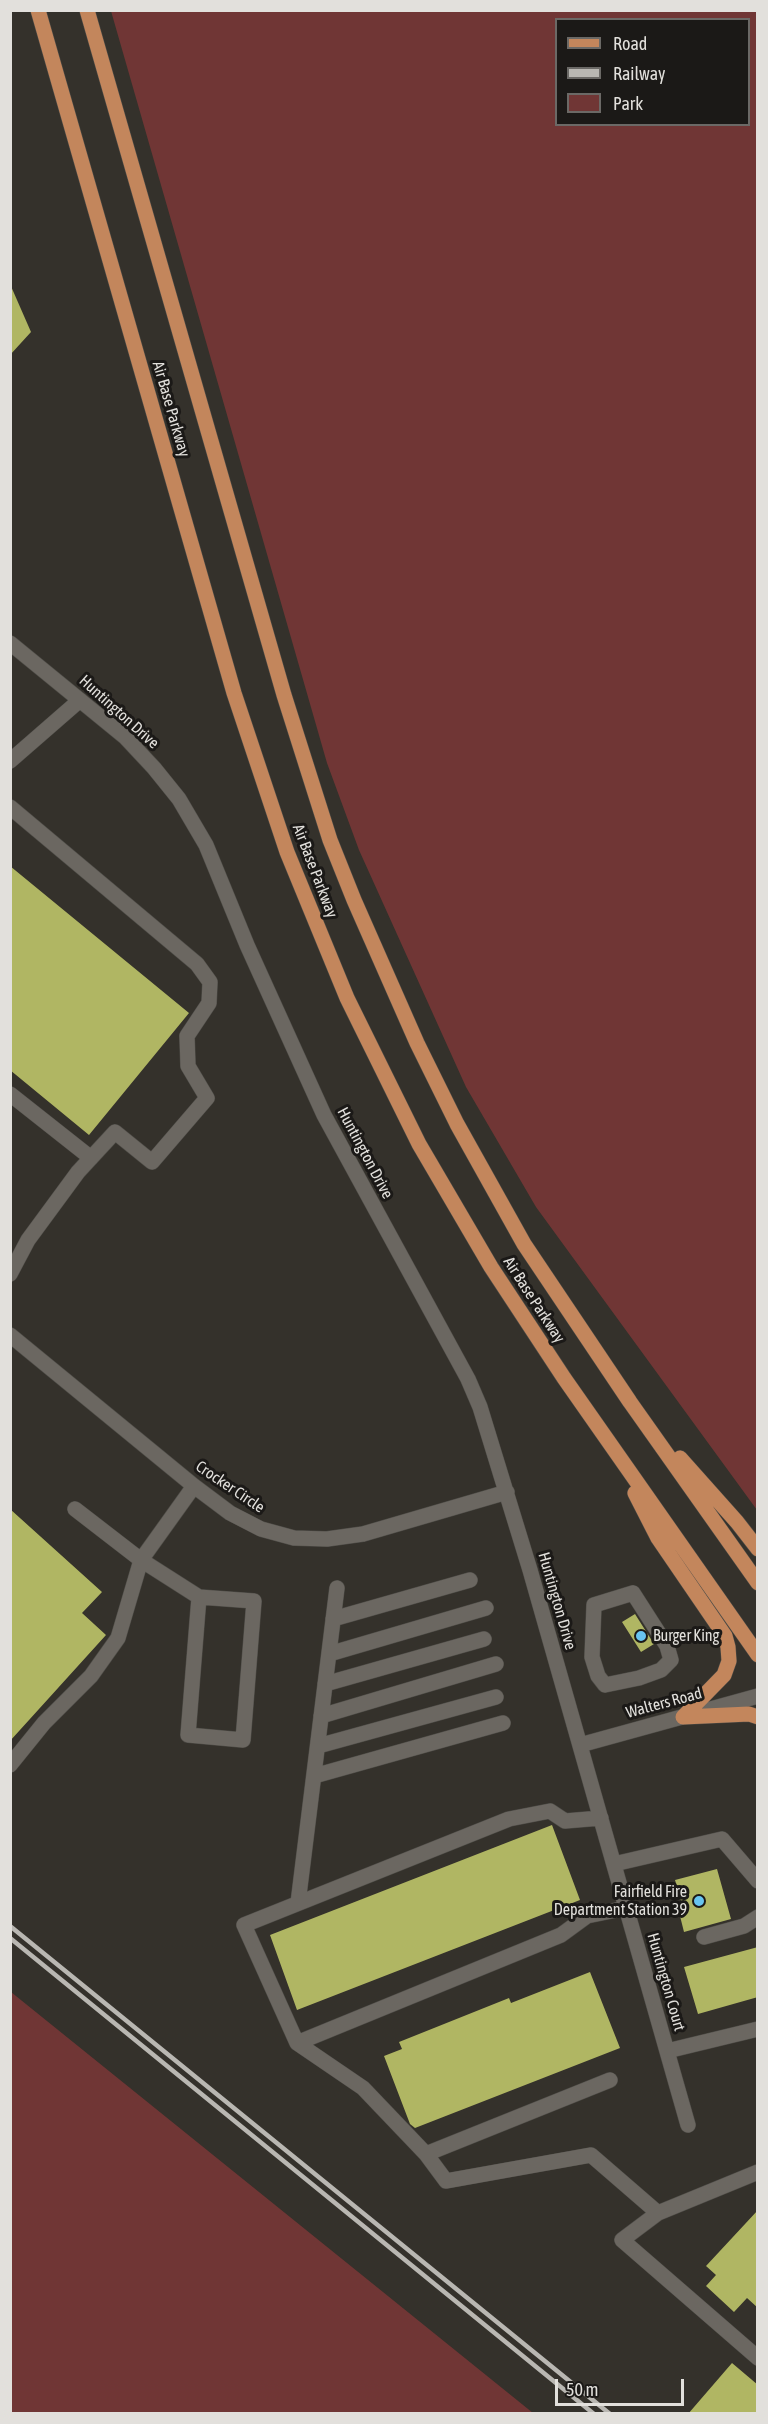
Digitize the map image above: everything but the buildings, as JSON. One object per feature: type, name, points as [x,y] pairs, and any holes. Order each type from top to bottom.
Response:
[{"type":"main road","name":"Air Base Parkway","points":[[38,10],[234,693],[267,796],[310,910],[347,998],[419,1144],[491,1267],[605,1436],[758,1655]]},
{"type":"main road","name":"Air Base Parkway","points":[[87,10],[284,695],[330,840],[354,900],[402,1011],[457,1124],[524,1244],[630,1402],[758,1583]]},
{"type":"main road","points":[[630,1402],[737,1522],[758,1549]]},
{"type":"main road","points":[[605,1436],[658,1538],[725,1636],[729,1660],[724,1675],[684,1717]]},
{"type":"main road","points":[[684,1717],[749,1714],[758,1717]]},
{"type":"street","name":"Huntington Drive","points":[[10,643],[124,737],[154,768],[179,799],[206,844],[247,945],[324,1115],[468,1379],[507,1492],[580,1745]]},
{"type":"street","points":[[10,761],[80,700]]},
{"type":"street","points":[[10,807],[197,964],[210,982],[209,1003],[187,1036],[188,1066],[207,1098],[152,1162],[115,1132],[78,1172],[28,1240],[10,1274]]},
{"type":"street","points":[[10,1094],[91,1158]]},
{"type":"street","name":"Crocker Circle","points":[[10,1335],[194,1486],[230,1513],[261,1529],[294,1538],[327,1539],[363,1534],[507,1492]]},
{"type":"street","points":[[10,1766],[44,1723],[91,1676],[118,1638],[141,1560],[194,1486]]},
{"type":"street","points":[[75,1509],[141,1560],[199,1597],[254,1601],[243,1740],[188,1735],[199,1597]]},
{"type":"street","points":[[333,1620],[470,1580]]},
{"type":"street","points":[[298,1904],[337,1588]]},
{"type":"street","points":[[633,1593],[667,1646],[671,1660],[661,1670],[639,1678],[605,1685],[598,1676],[592,1657],[594,1605],[633,1593]]},
{"type":"street","points":[[329,1654],[486,1608]]},
{"type":"street","points":[[325,1684],[484,1639]]},
{"type":"street","points":[[321,1716],[496,1664]]},
{"type":"street","name":"Walters Road","points":[[580,1745],[758,1696]]},
{"type":"street","points":[[318,1746],[496,1697]]},
{"type":"street","points":[[314,1776],[504,1723]]},
{"type":"street","name":"Huntington Court","points":[[580,1745],[688,2125]]},
{"type":"street","points":[[601,1818],[566,1821],[550,1811],[509,1819],[244,1925],[297,2043],[363,2088],[426,2154],[446,2181],[591,2155],[658,2213]]},
{"type":"street","points":[[614,1864],[722,1839],[758,1881]]},
{"type":"street","points":[[297,2043],[561,1935],[587,1916],[626,1908]]},
{"type":"street","points":[[704,1937],[744,1926],[758,1917]]},
{"type":"street","points":[[667,2051],[758,2030]]},
{"type":"street","points":[[426,2154],[610,2080]]},
{"type":"street","points":[[758,2172],[658,2213],[622,2240],[758,2358]]},
{"type":"green space","points":[[111,11],[757,11],[757,1510],[536,1207],[466,1087],[359,850],[327,763]]},
{"type":"green space","points":[[11,1992],[533,2413],[11,2413]]},
{"type":"railway","points":[[10,1926],[610,2414]]},
{"type":"railway","points":[[10,1938],[594,2414]]},
{"type":"place","name":"Burger King","points":[[641,1636]]},
{"type":"place","name":"Fairfield Fire Department Station 39","points":[[699,1901]]}]
